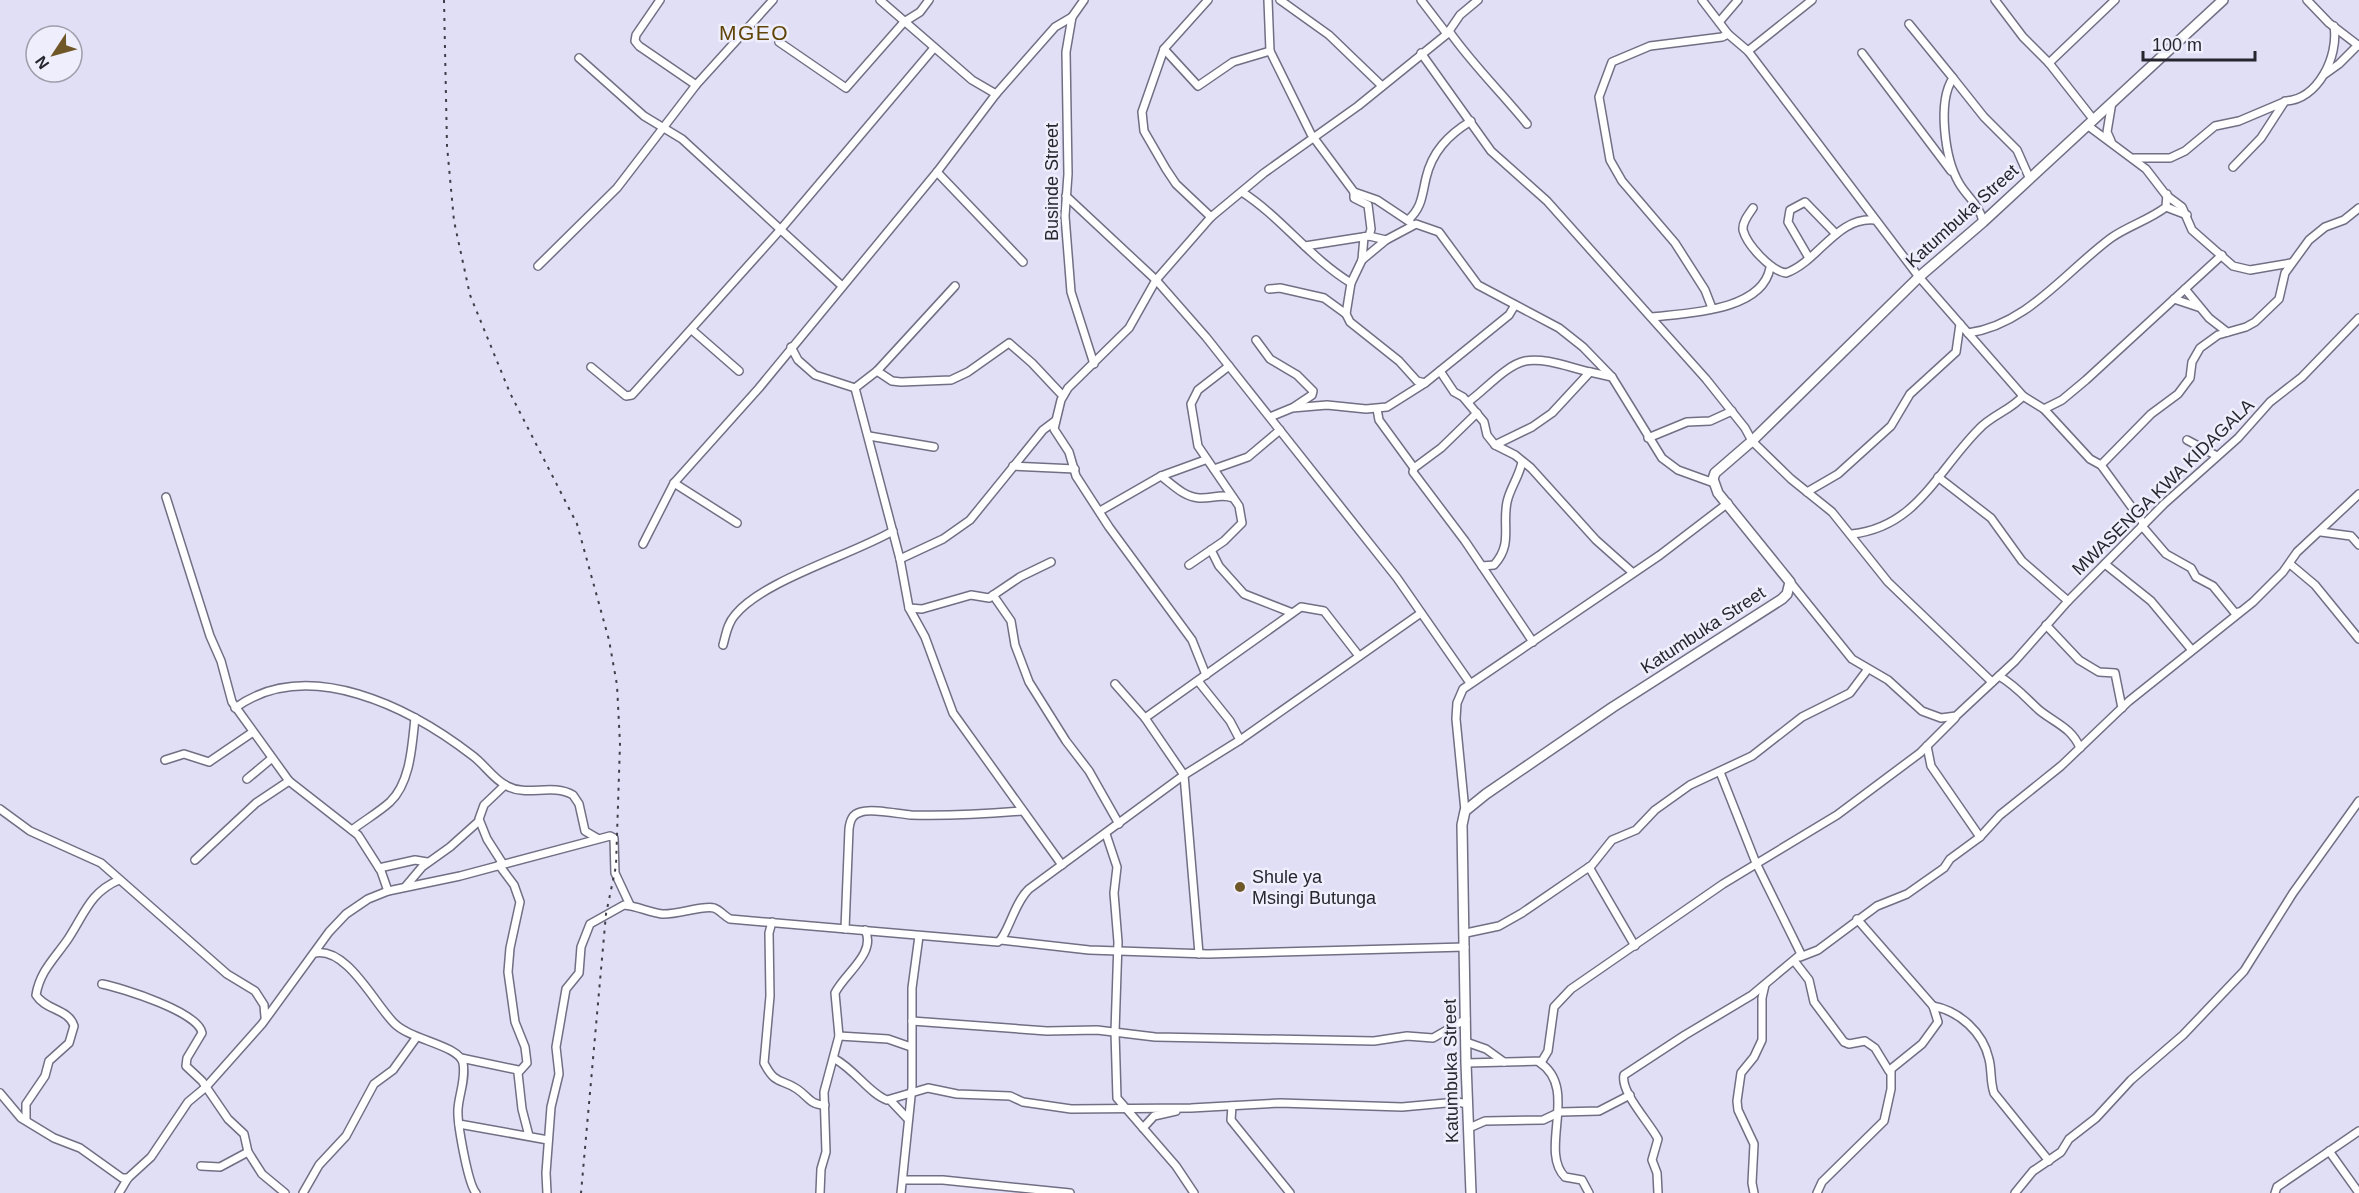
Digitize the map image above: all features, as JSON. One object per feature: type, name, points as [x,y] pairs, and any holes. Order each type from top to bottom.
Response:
[{"type":"main road","name":"Katumbuka Street","points":[[1471,1193],[1462,838],[1465,811],[1486,794],[1613,707],[1782,599],[1790,582],[1718,493],[1713,483],[1715,473],[1752,441],[1919,277],[1983,222],[2223,0]]},
{"type":"street","points":[[660,0],[636,34],[635,41],[696,85]]},
{"type":"street","points":[[538,266],[617,188],[696,85],[773,0]]},
{"type":"street","points":[[880,0],[972,80],[996,94]]},
{"type":"street","points":[[779,42],[846,88],[904,22],[920,12],[929,0]]},
{"type":"street","name":"Businde Street","points":[[1084,0],[1072,17],[1066,52],[1068,274],[1094,364]]},
{"type":"street","points":[[1208,0],[1164,49],[1142,112],[1142,124],[1157,156],[1176,184],[1211,217]]},
{"type":"street","points":[[1268,0],[1270,51],[1315,137],[1354,192],[1356,200],[1368,205],[1371,229],[1367,236],[1362,260],[1351,284],[1346,314]]},
{"type":"street","points":[[1280,0],[1329,35],[1382,86]]},
{"type":"street","points":[[1421,0],[1465,55],[1494,83],[1527,124]]},
{"type":"street","points":[[1206,675],[1192,640],[1129,556],[1075,469],[1069,452],[1057,435],[1055,421],[1063,396],[1129,328],[1156,280],[1211,217],[1382,86],[1448,32],[1460,15],[1478,0]]},
{"type":"street","points":[[1702,0],[1728,34],[1748,51],[1919,277],[2023,396],[2044,409],[2090,459],[2101,465],[2166,554],[2191,568],[2196,577],[2213,586],[2230,610],[2239,612]]},
{"type":"street","points":[[1720,21],[1738,0]]},
{"type":"street","points":[[1748,51],[1812,0]]},
{"type":"street","points":[[1995,0],[2023,37],[2049,63],[2090,122],[2112,143],[2134,158],[2166,195],[2167,193],[2178,201],[2187,215],[2192,230],[2233,266],[2241,270],[2291,263]]},
{"type":"street","points":[[2049,63],[2115,0]]},
{"type":"street","points":[[2134,158],[2170,158],[2186,151],[2215,126],[2239,121],[2304,95],[2339,64],[2358,45],[2307,0]]},
{"type":"street","points":[[643,544],[674,483],[791,348],[937,172],[996,94],[1055,27],[1072,17]]},
{"type":"street","points":[[1909,24],[1984,117],[2017,150],[2029,177]]},
{"type":"street","points":[[2325,74],[2335,36],[2334,26]]},
{"type":"street","points":[[1712,308],[1705,290],[1674,243],[1615,170],[1608,151],[1599,97],[1612,62],[1628,54],[1650,46],[1722,37],[1728,34]]},
{"type":"street","points":[[591,368],[629,396],[692,330],[781,229],[934,48]]},
{"type":"street","points":[[1164,49],[1198,86],[1228,65],[1245,57],[1270,51]]},
{"type":"street","points":[[1421,53],[1495,156],[1547,201],[1652,317],[1732,411],[1752,441],[1832,512],[1852,534],[1888,582],[1992,681]]},
{"type":"street","points":[[1862,53],[1955,175],[1979,209],[1983,222]]},
{"type":"street","points":[[579,58],[644,116],[682,139],[841,285]]},
{"type":"street","points":[[1953,78],[1947,102],[1944,132],[1955,175]]},
{"type":"street","points":[[2233,167],[2261,138],[2285,101]]},
{"type":"street","points":[[2112,102],[2108,132],[2112,143]]},
{"type":"street","points":[[1362,260],[1411,222],[1420,205],[1427,173],[1435,154],[1457,129],[1471,121]]},
{"type":"street","points":[[937,172],[1023,262]]},
{"type":"street","points":[[1242,192],[1261,206],[1335,274],[1351,284]]},
{"type":"street","points":[[1354,192],[1377,201],[1411,222],[1439,232],[1478,285],[1570,336],[1600,362],[1612,377],[1629,400],[1648,438],[1671,466],[1713,483]]},
{"type":"street","points":[[2166,207],[2167,193]]},
{"type":"street","points":[[1066,196],[1156,280],[1229,366],[1397,578],[1470,683]]},
{"type":"street","points":[[1809,258],[1788,222],[1790,210],[1805,202],[1814,208],[1836,234]]},
{"type":"street","points":[[1968,333],[1981,331],[2013,319],[2110,238],[2166,207],[2187,215]]},
{"type":"street","points":[[1753,208],[1743,229],[1770,268],[1786,273],[1856,221],[1875,220]]},
{"type":"street","points":[[2101,465],[2151,414],[2178,394],[2190,378],[2192,362],[2200,348],[2227,332],[2250,326],[2279,299],[2282,282],[2291,263],[2318,232],[2344,220],[2359,208]]},
{"type":"street","points":[[1305,246],[1367,236],[1386,240]]},
{"type":"street","points":[[2044,409],[2062,400],[2222,255]]},
{"type":"street","points":[[1652,317],[1682,315],[1756,294],[1766,282],[1770,268]]},
{"type":"street","points":[[855,388],[877,371],[955,286]]},
{"type":"street","points":[[1269,289],[1280,288],[1324,298],[1346,314],[1350,322],[1399,361],[1417,381],[1425,382]]},
{"type":"street","points":[[2185,289],[2198,307],[2227,332]]},
{"type":"street","points":[[2174,299],[2198,307]]},
{"type":"street","points":[[1292,408],[1327,405],[1377,409],[1387,407],[1440,371],[1509,315],[1515,305]]},
{"type":"street","name":"MWASENGA KWA KIDAGALA","points":[[1539,1062],[1548,1051],[1552,1016],[1556,1003],[1571,989],[1756,863],[1838,815],[1927,746],[1999,676],[2068,601],[2143,525],[2238,438],[2270,402],[2302,377],[2359,318]]},
{"type":"street","points":[[1807,492],[1838,474],[1891,426],[1910,394],[1956,352],[1960,324]]},
{"type":"street","points":[[692,330],[739,371]]},
{"type":"street","points":[[1256,340],[1270,359],[1297,375],[1313,391],[1312,395],[1292,408],[1270,417]]},
{"type":"street","points":[[877,371],[892,381],[951,380],[968,372],[1009,343],[1032,363],[1063,396]]},
{"type":"street","points":[[791,348],[798,360],[815,375],[855,388]]},
{"type":"street","points":[[1468,402],[1494,381],[1526,361],[1559,364],[1612,377]]},
{"type":"street","points":[[1190,565],[1242,523],[1241,512],[1233,498],[1197,446],[1191,404],[1198,390],[1229,366]]},
{"type":"street","points":[[1440,371],[1454,392],[1468,402],[1477,413],[1495,446],[1522,462],[1544,481],[1596,540],[1632,572]]},
{"type":"street","points":[[1495,446],[1532,427],[1552,413],[1590,372]]},
{"type":"street","points":[[855,388],[900,559],[909,608],[925,637],[952,713],[1062,865]]},
{"type":"street","points":[[1852,534],[1881,529],[1892,524],[1910,509],[1985,423],[2023,396]]},
{"type":"street","points":[[1377,409],[1379,420],[1414,468],[1413,472],[1482,566],[1533,642]]},
{"type":"street","points":[[1648,438],[1687,422],[1710,421],[1732,411]]},
{"type":"street","points":[[1414,468],[1441,448],[1477,413]]},
{"type":"street","points":[[900,559],[930,547],[956,531],[982,507],[1043,430],[1055,421]]},
{"type":"street","points":[[1214,469],[1248,457],[1280,430]]},
{"type":"street","points":[[869,436],[934,447]]},
{"type":"street","points":[[2187,440],[2217,456]]},
{"type":"street","points":[[1100,511],[1161,476],[1206,460]]},
{"type":"street","points":[[1482,566],[1494,565],[1504,551],[1507,503],[1518,479],[1522,462]]},
{"type":"street","points":[[1013,466],[1075,469]]},
{"type":"street","points":[[1161,476],[1180,492],[1196,498],[1227,495],[1233,498]]},
{"type":"street","points":[[1938,477],[1990,518],[2022,561],[2068,601]]},
{"type":"street","points":[[674,483],[737,523]]},
{"type":"street","points":[[1658,1193],[1652,1160],[1658,1139],[1623,1081],[1626,1073],[1740,1004],[1797,959],[1818,950],[1857,919],[1930,879],[1950,859],[1980,837],[1992,822],[2080,748],[2122,708],[2239,612],[2290,564],[2297,552],[2359,494]]},
{"type":"street","points":[[166,497],[235,708],[289,781],[352,830],[366,845],[379,868],[388,891]]},
{"type":"street","points":[[1465,811],[1456,710],[1460,694],[1470,683],[1660,555],[1728,503]]},
{"type":"street","points":[[2334,517],[2340,533]]},
{"type":"street","points":[[723,645],[729,623],[755,598],[776,584],[848,554],[893,531]]},
{"type":"street","points":[[2321,532],[2351,536],[2359,545]]},
{"type":"street","points":[[1211,550],[1219,566],[1244,594],[1290,612]]},
{"type":"street","points":[[909,608],[922,609],[971,595],[986,598],[993,596],[1020,577],[1051,562]]},
{"type":"street","points":[[2104,564],[2151,601],[2192,649]]},
{"type":"street","points":[[2290,564],[2315,585],[2359,639]]},
{"type":"street","points":[[1790,582],[1844,651],[1868,669],[1888,680],[1922,711],[1941,718],[1956,716]]},
{"type":"street","points":[[993,596],[1011,621],[1020,662],[1034,690],[1066,741],[1089,771],[1119,824]]},
{"type":"street","points":[[1145,718],[1290,612],[1304,606],[1322,609],[1359,657]]},
{"type":"street","points":[[1001,940],[1013,910],[1023,894],[1184,775],[1240,740],[1421,613]]},
{"type":"street","points":[[2046,625],[2079,660],[2099,672],[2115,673],[2122,708]]},
{"type":"street","points":[[1466,933],[1487,930],[1508,922],[1589,867],[1600,858],[1612,840],[1636,830],[1655,810],[1696,782],[1752,756],[1802,717],[1850,693],[1868,669]]},
{"type":"street","points":[[1999,676],[2020,690],[2041,711],[2070,731],[2080,748]]},
{"type":"street","points":[[1198,681],[1230,721],[1240,740]]},
{"type":"street","points":[[1115,684],[1145,718],[1184,775],[1199,954]]},
{"type":"street","points":[[235,708],[258,693],[320,687],[374,698],[415,718],[473,755],[505,785],[516,790],[545,789],[573,795],[579,804],[585,831],[597,838]]},
{"type":"street","points":[[352,830],[391,801],[400,788],[410,758],[415,718]]},
{"type":"street","points":[[165,760],[184,754],[209,762],[253,732]]},
{"type":"street","points":[[1927,746],[1931,766],[1980,837]]},
{"type":"street","points":[[247,779],[271,759]]},
{"type":"street","points":[[1720,772],[1756,863],[1801,949],[1797,959]]},
{"type":"street","points":[[195,860],[256,803],[289,781]]},
{"type":"street","points":[[406,886],[427,862],[450,847],[479,821],[484,805],[505,785]]},
{"type":"street","points":[[2015,1193],[2033,1171],[2061,1152],[2069,1140],[2096,1118],[2131,1080],[2213,1006],[2244,971],[2293,893],[2359,801]]},
{"type":"street","points":[[0,809],[30,831],[98,861],[227,974],[251,987],[262,1000],[265,1018]]},
{"type":"street","points":[[844,929],[849,830],[851,818],[858,813],[959,815],[1022,811]]},
{"type":"street","points":[[315,953],[326,953],[342,962],[363,983],[389,1018],[416,1038],[448,1047],[460,1058],[518,1070],[525,1065],[527,1059],[525,1047],[515,1022],[508,964],[520,902],[514,885],[479,821]]},
{"type":"street","points":[[1106,834],[1117,867],[1114,893],[1118,942],[1116,950],[1116,1095],[1176,1166],[1194,1193]]},
{"type":"street","points":[[119,1193],[128,1178],[151,1157],[188,1102],[206,1087],[265,1018],[346,914],[368,899],[406,886],[610,836],[614,838],[615,873],[630,905]]},
{"type":"street","points":[[379,868],[415,860],[427,862]]},
{"type":"street","points":[[1589,867],[1635,946]]},
{"type":"street","points":[[26,1120],[26,1104],[45,1076],[49,1061],[69,1043],[74,1026],[67,1015],[42,1002],[36,995],[44,970],[69,938],[90,902],[105,888],[119,880]]},
{"type":"street","points":[[547,1193],[551,1107],[559,1074],[555,1056],[565,993],[579,973],[585,931],[590,924],[614,908],[630,905],[648,912],[682,914],[708,907],[716,909],[730,919],[992,942],[1001,940],[1089,950],[1199,954],[1465,947]]},
{"type":"street","points":[[1857,919],[1932,1006],[1938,1022],[1922,1044],[1889,1071]]},
{"type":"street","points":[[772,922],[769,933],[770,996],[764,1063],[778,1082],[795,1088],[813,1104],[825,1105]]},
{"type":"street","points":[[820,1193],[826,1152],[827,1076],[835,1059],[839,1036],[835,993],[866,952],[869,936],[866,930]]},
{"type":"street","points":[[901,1193],[911,1093],[912,988],[919,936]]},
{"type":"street","points":[[1797,959],[1809,980],[1814,1002],[1844,1042],[1849,1044],[1865,1041],[1871,1044],[1889,1071],[1892,1081],[1884,1121],[1822,1182],[1817,1193]]},
{"type":"street","points":[[1754,1193],[1752,1183],[1755,1144],[1738,1110],[1737,1101],[1742,1072],[1754,1057],[1762,1040],[1762,998],[1766,983]]},
{"type":"street","points":[[102,984],[147,997],[198,1024],[202,1033],[187,1058],[186,1066],[206,1087],[220,1109],[244,1134],[248,1152],[262,1174],[285,1193]]},
{"type":"street","points":[[262,1000],[281,997]]},
{"type":"street","points":[[1932,1006],[1955,1012],[1984,1044],[1990,1063],[1990,1082],[1994,1093],[2049,1161]]},
{"type":"street","points":[[912,1021],[1047,1031],[1076,1029],[1155,1037],[1374,1041],[1407,1036],[1433,1038],[1466,1019]]},
{"type":"street","points":[[839,1036],[888,1039],[911,1047]]},
{"type":"street","points":[[303,1193],[320,1165],[340,1145],[374,1084],[393,1070],[416,1038]]},
{"type":"street","points":[[1466,1042],[1486,1049],[1504,1062]]},
{"type":"street","points":[[460,1058],[463,1079],[458,1107],[459,1124],[469,1180],[476,1193]]},
{"type":"street","points":[[835,1059],[848,1066],[875,1094],[890,1100],[908,1118]]},
{"type":"street","points":[[1466,1064],[1539,1062],[1549,1070],[1553,1078],[1559,1112],[1556,1147],[1561,1172],[1565,1177],[1582,1180],[1589,1193]]},
{"type":"street","points":[[518,1070],[521,1100],[530,1136]]},
{"type":"street","points":[[890,1100],[928,1088],[957,1094],[1010,1096],[1023,1102],[1071,1109],[1191,1108],[1280,1103],[1402,1107],[1457,1102],[1468,1104]]},
{"type":"street","points":[[0,1093],[15,1114],[54,1138],[80,1148],[122,1178],[128,1178]]},
{"type":"street","points":[[1469,1128],[1491,1120],[1543,1120],[1559,1112],[1599,1111],[1630,1095]]},
{"type":"street","points":[[1232,1106],[1232,1120],[1290,1193]]},
{"type":"street","points":[[1143,1128],[1149,1119],[1161,1113],[1191,1108]]},
{"type":"street","points":[[459,1124],[548,1140]]},
{"type":"street","points":[[2275,1193],[2277,1187],[2359,1131]]},
{"type":"street","points":[[2329,1151],[2359,1193]]},
{"type":"street","points":[[201,1166],[220,1167],[248,1152]]},
{"type":"street","points":[[904,1180],[1070,1193]]},
{"type":"street","points":[[1185,1181],[1185,1193]]},
{"type":"street","points":[[964,1193],[966,1184]]},
{"type":"railway","points":[[444,0],[447,146],[454,221],[470,295],[510,393],[577,524],[609,640],[617,685],[620,744],[616,866],[606,914],[581,1193]]},
{"type":"place","name":"Shule ya Msingi Butunga","points":[[1240,887]]},
{"type":"district","name":"MGEO","points":[[754,32]]}]
